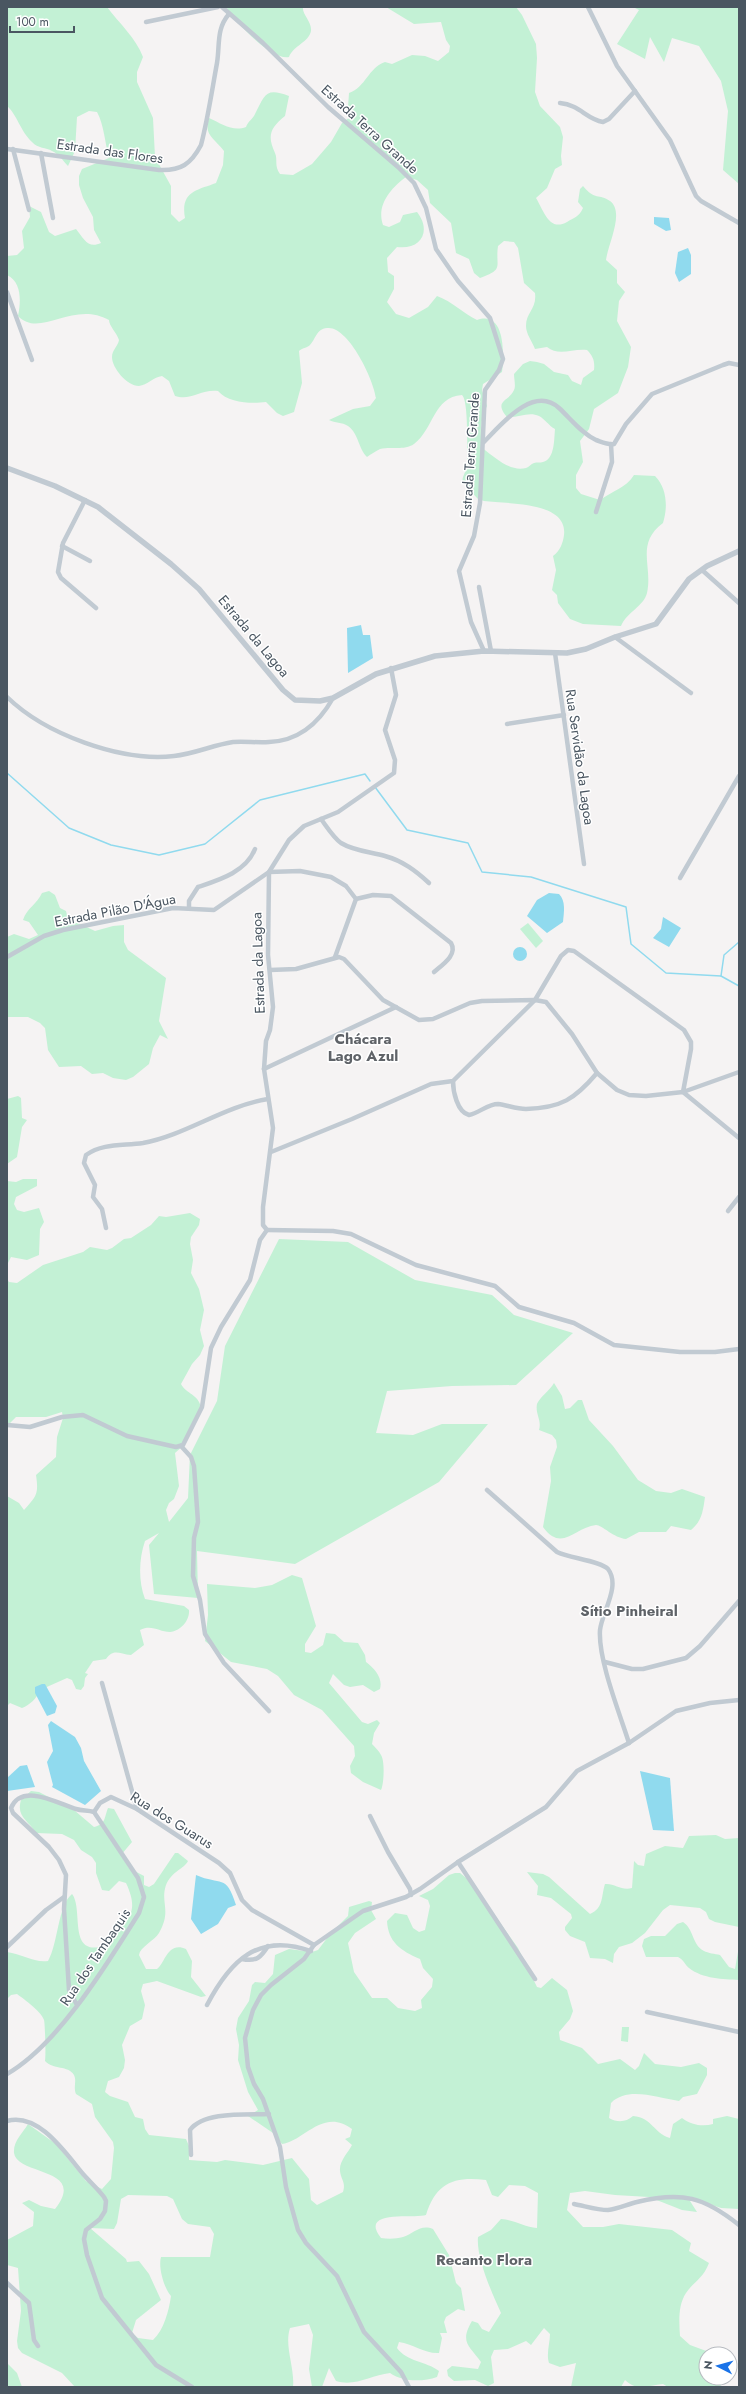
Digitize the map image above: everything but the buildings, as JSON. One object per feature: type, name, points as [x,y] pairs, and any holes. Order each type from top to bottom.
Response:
[{"type":"street","points":[[146,22],[218,7]]},
{"type":"street","name":"Estrada Terra Grande","points":[[222,7],[263,43],[341,119],[398,167],[420,193],[426,208],[436,250],[458,281],[490,318],[502,350],[502,364],[486,390],[480,503],[474,536],[459,571],[470,622],[484,652]]},
{"type":"street","points":[[588,7],[607,49],[670,140],[696,196],[739,223]]},
{"type":"street","name":"Estrada das Flores","points":[[7,149],[159,170],[182,168],[195,156],[201,145],[217,62],[220,30],[222,22],[229,14]]},
{"type":"street","points":[[560,102],[575,105],[594,119],[603,122],[609,118],[634,90]]},
{"type":"street","points":[[13,149],[29,210]]},
{"type":"street","points":[[42,153],[53,218]]},
{"type":"street","points":[[7,292],[32,360]]},
{"type":"street","points":[[484,442],[510,415],[524,406],[539,402],[551,403],[558,406],[590,437],[611,444],[616,442],[626,424],[652,394],[723,365],[729,363],[739,365]]},
{"type":"street","points":[[596,512],[612,462],[611,444]]},
{"type":"street","name":"Estrada da Lagoa","points":[[7,468],[55,486],[85,500],[120,523],[187,577],[212,603],[289,696],[302,701],[320,701],[333,698],[370,677],[391,668],[435,656],[491,651],[555,653],[586,649],[615,637],[656,624],[665,614],[684,585],[702,570],[739,551]]},
{"type":"street","points":[[85,500],[62,546],[58,575],[96,608]]},
{"type":"street","points":[[62,546],[90,561]]},
{"type":"street","points":[[702,570],[739,604]]},
{"type":"street","points":[[479,587],[491,651]]},
{"type":"street","points":[[615,637],[691,693]]},
{"type":"street","name":"Rua Servidão da Lagoa","points":[[555,653],[584,864]]},
{"type":"street","name":"Estrada da Lagoa","points":[[267,1230],[264,1225],[263,1207],[273,1128],[264,1069],[266,1041],[270,1030],[273,1008],[267,925],[269,872],[272,865],[296,833],[304,826],[338,812],[389,778],[395,768],[386,730],[396,694],[391,668]]},
{"type":"street","points":[[7,697],[30,716],[86,743],[123,753],[158,757],[175,756],[234,742],[270,742],[292,738],[316,722],[333,698]]},
{"type":"street","points":[[507,724],[564,715]]},
{"type":"street","points":[[680,878],[739,776]]},
{"type":"street","points":[[321,819],[341,842],[368,853],[386,856],[414,868],[429,883]]},
{"type":"street","points":[[189,908],[190,900],[198,887],[221,880],[251,858],[255,849]]},
{"type":"street","points":[[269,872],[300,871],[331,877],[346,886],[356,899]]},
{"type":"street","name":"Estrada Pilão D'Água","points":[[7,957],[44,936],[63,930],[172,908],[189,908],[205,911],[214,910],[269,872]]},
{"type":"street","points":[[356,899],[380,895],[391,896],[451,943],[453,946],[452,954],[434,972]]},
{"type":"street","points":[[335,957],[356,899]]},
{"type":"street","points":[[271,1152],[352,1119],[431,1084],[453,1081],[535,1000],[540,988],[564,951],[574,951],[684,1030],[691,1042],[691,1049],[683,1092]]},
{"type":"street","points":[[270,970],[296,969],[335,957],[344,959],[372,991],[412,1018],[424,1020],[476,1002],[535,1000],[546,1002],[572,1034],[597,1073],[617,1090],[629,1095],[646,1096],[683,1092],[739,1072]]},
{"type":"street","points":[[264,1069],[396,1007]]},
{"type":"street","points":[[453,1081],[454,1090],[460,1108],[469,1115],[498,1104],[526,1109],[560,1104],[582,1091],[597,1073]]},
{"type":"street","points":[[683,1092],[739,1138]]},
{"type":"street","points":[[106,1228],[102,1209],[93,1197],[95,1185],[84,1163],[86,1155],[103,1147],[144,1143],[245,1104],[268,1099]]},
{"type":"street","points":[[728,1211],[739,1197]]},
{"type":"street","points":[[7,1425],[30,1427],[72,1415],[83,1415],[140,1440],[172,1447],[181,1446],[190,1434],[204,1400],[211,1348],[214,1339],[250,1280],[260,1240],[267,1230],[333,1231],[350,1234],[416,1265],[495,1286],[519,1307],[570,1321],[614,1345],[680,1352],[724,1352],[739,1349]]},
{"type":"street","points":[[181,1446],[191,1457],[194,1466],[198,1522],[194,1538],[193,1576],[200,1600],[205,1634],[224,1663],[269,1711]]},
{"type":"street","points":[[487,1490],[557,1552],[569,1557],[599,1564],[609,1571],[613,1577],[613,1585],[600,1633],[605,1662],[629,1743]]},
{"type":"street","points":[[605,1662],[632,1669],[643,1669],[686,1658],[700,1646],[739,1601]]},
{"type":"street","points":[[102,1684],[128,1770],[137,1810]]},
{"type":"street","points":[[409,2387],[401,2372],[364,2332],[337,2276],[306,2243],[298,2230],[287,2193],[280,2147],[269,2114],[248,2067],[245,2049],[246,2032],[253,2010],[261,1995],[271,1985],[304,1959],[314,1945],[363,1911],[411,1894],[458,1862],[546,1807],[577,1771],[629,1743],[676,1711],[710,1703],[739,1700]]},
{"type":"street","points":[[77,2005],[69,1990],[64,1897],[67,1882],[59,1860],[49,1847],[13,1813],[11,1808],[16,1801],[38,1796],[75,1809],[94,1812]]},
{"type":"street","name":"Rua dos Guarus","points":[[94,1812],[100,1803],[111,1797],[137,1810],[219,1863],[230,1873],[242,1900],[252,1910],[314,1945]]},
{"type":"street","name":"Rua dos Tambaquis","points":[[7,2074],[28,2060],[50,2039],[77,2005],[136,1918],[144,1897],[138,1878],[94,1812]]},
{"type":"street","points":[[370,1816],[388,1852],[410,1889],[411,1894]]},
{"type":"street","points":[[458,1862],[535,1980]]},
{"type":"street","points":[[7,1947],[46,1910],[64,1897]]},
{"type":"street","points":[[207,2006],[228,1971],[242,1959],[268,1946],[279,1943],[291,1944],[311,1951]]},
{"type":"street","points":[[242,1959],[256,1960],[262,1957],[268,1946]]},
{"type":"street","points":[[647,2012],[739,2032]]},
{"type":"street","points":[[191,2155],[190,2130],[199,2121],[211,2118],[269,2114]]},
{"type":"street","points":[[7,2121],[21,2120],[28,2122],[44,2132],[104,2197],[106,2202],[105,2211],[100,2219],[89,2226],[84,2239],[87,2254],[102,2298],[156,2365],[192,2387]]},
{"type":"street","points":[[574,2204],[607,2210],[659,2198],[691,2198],[707,2203],[739,2225]]},
{"type":"street","points":[[7,2283],[29,2303],[34,2340],[38,2346]]},
{"type":"green space","points":[[7,7],[107,7],[132,37],[143,57],[137,72],[137,82],[153,118],[155,157],[171,186],[171,214],[179,222],[185,218],[185,202],[188,197],[197,190],[216,183],[223,165],[224,151],[209,133],[209,118],[232,128],[237,129],[246,127],[267,94],[275,92],[289,96],[285,116],[273,128],[271,133],[271,142],[280,174],[293,175],[312,164],[331,142],[342,123],[350,117],[348,107],[349,93],[355,90],[379,65],[385,62],[392,64],[412,55],[425,56],[438,61],[449,52],[450,46],[446,40],[441,22],[414,24],[386,7],[516,7],[522,15],[536,44],[537,58],[535,92],[540,106],[560,127],[563,137],[561,156],[562,165],[555,169],[547,188],[536,198],[548,219],[556,224],[567,222],[580,213],[583,208],[578,202],[580,189],[583,186],[591,194],[603,197],[610,201],[614,206],[616,213],[616,220],[606,260],[617,270],[617,283],[625,292],[619,301],[617,321],[631,347],[628,367],[618,393],[594,409],[589,429],[580,441],[583,462],[576,475],[576,488],[581,494],[600,500],[623,486],[634,475],[655,476],[662,486],[666,511],[663,523],[655,531],[647,547],[648,583],[647,593],[643,602],[627,617],[621,626],[583,624],[570,619],[558,603],[557,595],[552,590],[556,570],[553,556],[558,552],[563,541],[563,524],[556,516],[547,510],[534,506],[484,501],[478,499],[463,483],[463,477],[467,466],[467,417],[466,407],[462,395],[452,397],[439,407],[421,438],[414,444],[402,448],[380,449],[367,457],[352,429],[341,423],[329,420],[353,409],[370,406],[376,398],[370,379],[359,355],[343,335],[335,329],[327,328],[321,330],[310,345],[299,351],[302,383],[294,412],[283,416],[277,413],[266,402],[240,402],[222,395],[218,391],[206,392],[186,397],[175,396],[169,381],[162,376],[139,386],[130,383],[117,371],[113,361],[112,355],[119,340],[110,325],[109,320],[95,315],[82,314],[36,324],[27,322],[18,316],[20,299],[18,287],[12,278],[7,275],[7,256],[17,255],[24,248],[22,231],[30,217],[29,206],[41,212],[49,232],[55,236],[76,229],[89,244],[97,245],[101,243],[94,230],[93,217],[83,198],[79,185],[79,176],[82,169],[109,158],[103,128],[97,112],[89,111],[77,117],[75,151],[68,166],[54,152],[34,144],[28,138],[7,106]],"holes":[[[406,177],[417,180],[428,190],[430,203],[451,223],[456,253],[469,259],[474,273],[480,278],[488,275],[496,269],[498,263],[498,246],[504,241],[514,242],[518,248],[524,283],[535,293],[533,307],[526,321],[526,329],[535,349],[547,347],[561,352],[587,350],[594,361],[594,370],[583,378],[581,385],[572,381],[568,375],[554,372],[544,364],[537,362],[530,361],[523,364],[514,374],[515,388],[512,394],[503,402],[501,407],[507,417],[531,414],[541,417],[555,429],[552,453],[550,457],[543,462],[534,463],[526,468],[514,468],[502,463],[482,448],[481,427],[487,406],[482,390],[483,384],[502,372],[503,365],[503,346],[501,336],[498,328],[493,322],[486,319],[477,320],[448,301],[437,296],[428,307],[409,318],[396,314],[387,302],[394,289],[394,276],[388,272],[387,258],[397,247],[405,247],[418,242],[422,238],[424,226],[417,212],[403,215],[400,222],[389,227],[383,225],[381,218],[383,204],[390,192],[400,181]]]},
{"type":"green space","points":[[226,7],[303,7],[304,13],[311,27],[310,35],[291,53],[289,57],[281,56],[273,53],[254,39]]},
{"type":"green space","points":[[633,7],[739,7],[739,184],[723,170],[728,111],[721,81],[699,46],[672,38],[664,62],[650,37],[645,59],[617,44],[639,10]]},
{"type":"green space","points":[[49,891],[55,895],[60,908],[66,911],[69,923],[78,923],[95,931],[113,926],[124,925],[124,942],[128,950],[166,978],[159,1021],[168,1039],[160,1035],[153,1048],[149,1064],[133,1077],[126,1080],[113,1078],[103,1073],[92,1074],[81,1066],[59,1067],[48,1050],[45,1028],[40,1023],[28,1017],[7,1017],[7,937],[14,934],[29,939],[38,935],[29,922],[23,920],[27,912],[42,893]]},
{"type":"green space","points":[[528,923],[543,941],[536,948],[520,929]]},
{"type":"green space","points":[[18,1096],[21,1098],[22,1118],[27,1120],[22,1127],[17,1157],[7,1164],[7,1099]]},
{"type":"green space","points":[[23,1179],[37,1179],[37,1186],[16,1197],[14,1204],[17,1210],[24,1212],[39,1208],[44,1222],[40,1229],[39,1255],[27,1260],[11,1257],[7,1265],[7,1181],[16,1182]]},
{"type":"green space","points":[[190,1213],[200,1219],[199,1225],[191,1237],[190,1244],[193,1260],[191,1273],[199,1289],[204,1310],[200,1330],[204,1346],[200,1355],[192,1364],[181,1384],[198,1400],[201,1408],[184,1445],[175,1453],[179,1486],[174,1499],[169,1503],[166,1510],[169,1522],[188,1498],[190,1455],[217,1401],[225,1346],[279,1239],[348,1242],[415,1280],[492,1295],[514,1315],[573,1333],[516,1385],[452,1386],[387,1391],[376,1433],[413,1435],[442,1424],[488,1424],[439,1482],[295,1564],[197,1551],[198,1598],[154,1594],[149,1545],[159,1533],[145,1541],[141,1555],[140,1577],[145,1599],[184,1606],[189,1610],[189,1614],[184,1624],[178,1630],[170,1632],[152,1628],[144,1628],[140,1630],[144,1645],[131,1655],[117,1652],[106,1659],[93,1661],[85,1673],[88,1674],[81,1690],[76,1689],[72,1680],[67,1678],[40,1690],[35,1698],[25,1707],[22,1708],[10,1703],[7,1706],[7,1496],[19,1503],[24,1510],[34,1498],[37,1491],[36,1475],[56,1457],[57,1437],[63,1418],[62,1412],[46,1417],[16,1417],[7,1426],[7,1279],[9,1282],[17,1283],[43,1265],[83,1252],[90,1247],[107,1250],[112,1248],[124,1239],[131,1238],[151,1225],[159,1216],[166,1217]]},
{"type":"green space","points":[[554,1383],[562,1396],[565,1409],[570,1408],[578,1400],[582,1400],[589,1420],[613,1446],[638,1480],[656,1491],[671,1493],[682,1489],[705,1497],[704,1507],[695,1527],[691,1530],[671,1526],[666,1532],[639,1532],[626,1539],[596,1525],[563,1538],[556,1538],[543,1527],[551,1481],[550,1467],[557,1447],[556,1440],[552,1435],[539,1430],[540,1423],[537,1404]]},
{"type":"green space","points":[[292,1575],[302,1578],[316,1626],[305,1644],[305,1652],[311,1653],[323,1645],[326,1633],[335,1634],[344,1642],[358,1643],[365,1655],[366,1662],[379,1677],[381,1685],[380,1689],[374,1692],[363,1685],[350,1687],[344,1685],[333,1674],[329,1683],[362,1722],[368,1724],[377,1720],[380,1723],[374,1733],[372,1744],[380,1754],[384,1767],[381,1790],[363,1782],[351,1773],[350,1766],[355,1756],[354,1746],[322,1710],[294,1695],[278,1676],[267,1669],[231,1662],[205,1641],[208,1615],[207,1584],[255,1588],[272,1585]]},
{"type":"green space","points":[[31,1791],[39,1792],[74,1810],[94,1827],[103,1822],[108,1808],[114,1809],[132,1842],[121,1855],[129,1868],[144,1876],[144,1885],[149,1887],[154,1884],[175,1853],[178,1853],[188,1861],[171,1876],[166,1885],[164,1897],[165,1918],[163,1925],[157,1936],[142,1949],[139,1955],[146,1969],[157,1969],[171,1950],[180,1947],[186,1949],[192,1961],[191,1977],[206,1996],[201,1997],[157,1981],[143,1984],[141,1991],[145,2005],[142,2019],[130,2026],[122,2045],[125,2060],[124,2068],[119,2077],[108,2081],[105,2092],[110,2096],[128,2102],[135,2117],[143,2119],[145,2129],[149,2135],[186,2139],[189,2146],[189,2160],[217,2162],[225,2160],[263,2165],[292,2158],[309,2179],[311,2200],[317,2205],[343,2192],[344,2186],[340,2167],[342,2160],[352,2145],[345,2139],[350,2137],[352,2129],[342,2123],[332,2122],[323,2124],[290,2142],[282,2144],[273,2133],[248,2116],[258,2110],[248,2092],[238,2060],[239,2045],[236,2029],[238,2018],[249,2001],[252,1985],[255,1982],[265,1983],[273,1974],[275,1955],[289,1949],[312,1952],[318,1950],[331,1933],[348,1916],[349,1907],[369,1901],[372,1902],[371,1910],[376,1919],[355,1933],[348,1943],[354,1972],[372,1998],[387,1998],[398,2008],[415,2011],[422,2008],[421,2000],[432,1987],[433,1979],[423,1968],[420,1959],[401,1949],[393,1940],[390,1935],[387,1921],[395,1913],[407,1915],[413,1928],[419,1932],[425,1930],[430,1906],[428,1900],[419,1896],[433,1889],[449,1875],[455,1873],[460,1873],[470,1881],[518,1948],[537,1987],[541,1988],[552,1978],[567,1990],[573,2011],[570,2019],[559,2032],[560,2040],[582,2048],[598,2064],[620,2059],[635,2070],[639,2066],[644,2053],[655,2064],[681,2067],[699,2063],[707,2068],[707,2075],[697,2094],[683,2097],[679,2101],[643,2094],[626,2095],[611,2103],[609,2118],[616,2121],[622,2121],[628,2120],[633,2116],[640,2117],[664,2136],[670,2138],[673,2124],[682,2118],[693,2124],[701,2125],[713,2124],[713,2119],[727,2116],[739,2119],[739,2209],[721,2208],[700,2201],[690,2201],[697,2212],[682,2210],[649,2197],[585,2191],[570,2193],[567,2210],[583,2227],[603,2227],[619,2224],[672,2230],[691,2243],[689,2251],[709,2263],[704,2273],[683,2298],[679,2325],[680,2336],[690,2345],[698,2348],[698,2386],[721,2387],[668,2387],[663,2384],[639,2387],[630,2384],[625,2380],[621,2387],[571,2387],[576,2363],[560,2367],[549,2363],[548,2352],[550,2334],[544,2328],[531,2345],[526,2341],[508,2349],[494,2350],[491,2357],[494,2383],[488,2386],[475,2380],[454,2381],[448,2376],[447,2370],[452,2366],[478,2369],[481,2362],[470,2348],[466,2339],[468,2328],[472,2321],[478,2323],[482,2329],[489,2332],[501,2313],[489,2286],[482,2265],[479,2255],[478,2237],[491,2230],[501,2219],[537,2228],[538,2193],[525,2186],[509,2185],[498,2197],[492,2195],[486,2180],[475,2179],[456,2181],[441,2189],[435,2195],[426,2215],[391,2217],[382,2219],[377,2223],[376,2229],[381,2238],[403,2237],[421,2228],[433,2229],[449,2255],[456,2283],[461,2288],[465,2311],[458,2309],[446,2317],[444,2322],[447,2333],[440,2333],[442,2338],[439,2353],[429,2352],[399,2342],[397,2348],[401,2353],[411,2359],[439,2371],[437,2377],[425,2380],[406,2380],[390,2373],[350,2383],[336,2381],[329,2368],[322,2387],[312,2387],[309,2369],[313,2335],[309,2324],[290,2328],[288,2335],[293,2372],[293,2387],[75,2387],[62,2373],[22,2353],[18,2348],[17,2341],[21,2311],[18,2268],[7,2265],[7,2240],[33,2226],[34,2212],[22,2203],[29,2200],[41,2206],[55,2209],[63,2195],[63,2186],[57,2179],[26,2166],[18,2160],[14,2153],[15,2145],[28,2124],[56,2144],[86,2181],[102,2189],[111,2179],[114,2148],[113,2142],[95,2117],[92,2104],[76,2094],[74,2075],[68,2070],[52,2066],[45,2061],[45,2027],[44,2020],[40,2013],[17,1994],[11,1995],[7,1999],[7,1952],[33,1960],[48,1961],[54,1945],[64,1907],[67,1899],[72,1894],[77,1910],[81,1938],[85,1945],[92,1948],[104,1946],[124,1924],[131,1911],[132,1904],[126,1883],[119,1881],[109,1891],[102,1890],[96,1873],[96,1863],[92,1857],[81,1850],[74,1840],[62,1834],[36,1833],[21,1814],[21,1800]],"holes":[[[128,2195],[167,2196],[173,2199],[182,2219],[188,2224],[210,2227],[214,2234],[210,2257],[161,2257],[160,2266],[162,2277],[171,2296],[167,2313],[160,2331],[153,2340],[138,2338],[132,2333],[136,2320],[161,2300],[149,2274],[139,2261],[127,2262],[126,2259],[90,2228],[114,2229],[117,2223],[121,2199]]]},
{"type":"green space","points":[[716,1835],[725,1839],[739,1838],[739,1927],[715,1922],[709,1919],[706,1912],[700,1908],[670,1905],[663,1910],[645,1933],[632,1943],[619,1947],[614,1954],[613,1963],[605,1959],[590,1958],[585,1942],[570,1936],[565,1930],[565,1927],[572,1918],[571,1914],[551,1898],[537,1895],[538,1886],[527,1872],[543,1874],[549,1877],[590,1914],[600,1905],[605,1884],[628,1889],[632,1888],[634,1861],[638,1865],[644,1866],[646,1854],[665,1846],[683,1848],[689,1836]]},
{"type":"green space","points":[[683,1922],[687,1925],[700,1948],[704,1951],[720,1955],[729,1967],[735,1969],[739,1946],[739,1980],[713,1978],[700,1974],[689,1968],[678,1957],[646,1957],[642,1946],[644,1939],[651,1936],[665,1936],[677,1924]]},
{"type":"green space","points":[[622,2027],[629,2027],[628,2042],[621,2041]]},
{"type":"green space","points":[[7,2363],[17,2373],[22,2387],[7,2387]]},
{"type":"water","points":[[654,217],[669,218],[671,230],[666,231],[654,224]]},
{"type":"water","points":[[688,248],[691,255],[691,274],[679,282],[675,273],[678,252]]},
{"type":"water","points":[[361,625],[363,635],[370,635],[373,658],[348,673],[347,628]]},
{"type":"water","points":[[549,893],[559,894],[564,903],[564,911],[563,922],[547,933],[527,916],[537,900]]},
{"type":"water","points":[[663,917],[681,928],[669,947],[653,938],[661,929]]},
{"type":"water","points":[[517,947],[523,947],[527,951],[527,957],[523,961],[517,961],[513,957],[513,951]]},
{"type":"water","points":[[45,1684],[57,1706],[55,1713],[47,1716],[35,1693],[35,1687]]},
{"type":"water","points":[[51,1721],[75,1737],[81,1748],[84,1761],[101,1791],[85,1805],[52,1787],[53,1785],[47,1762],[53,1751],[48,1725]]},
{"type":"water","points":[[27,1765],[35,1787],[7,1791],[7,1778],[20,1766]]},
{"type":"water","points":[[640,1771],[670,1778],[674,1831],[653,1830]]},
{"type":"water","points":[[196,1875],[226,1884],[236,1905],[228,1908],[218,1924],[201,1934],[191,1919]]},
{"type":"waterway","points":[[7,773],[69,828],[111,845],[159,855],[205,844],[260,800],[365,774],[370,781]]},
{"type":"waterway","points":[[375,787],[407,830],[468,843],[482,872],[531,877],[626,907],[631,944],[666,973],[721,976],[739,986]]},
{"type":"waterway","points":[[721,976],[724,955],[739,942]]},
{"type":"district","name":"Chácara Lago Azul","points":[[363,1048]]},
{"type":"district","name":"Sítio Pinheiral","points":[[629,1611]]},
{"type":"district","name":"Recanto Flora","points":[[484,2260]]}]
